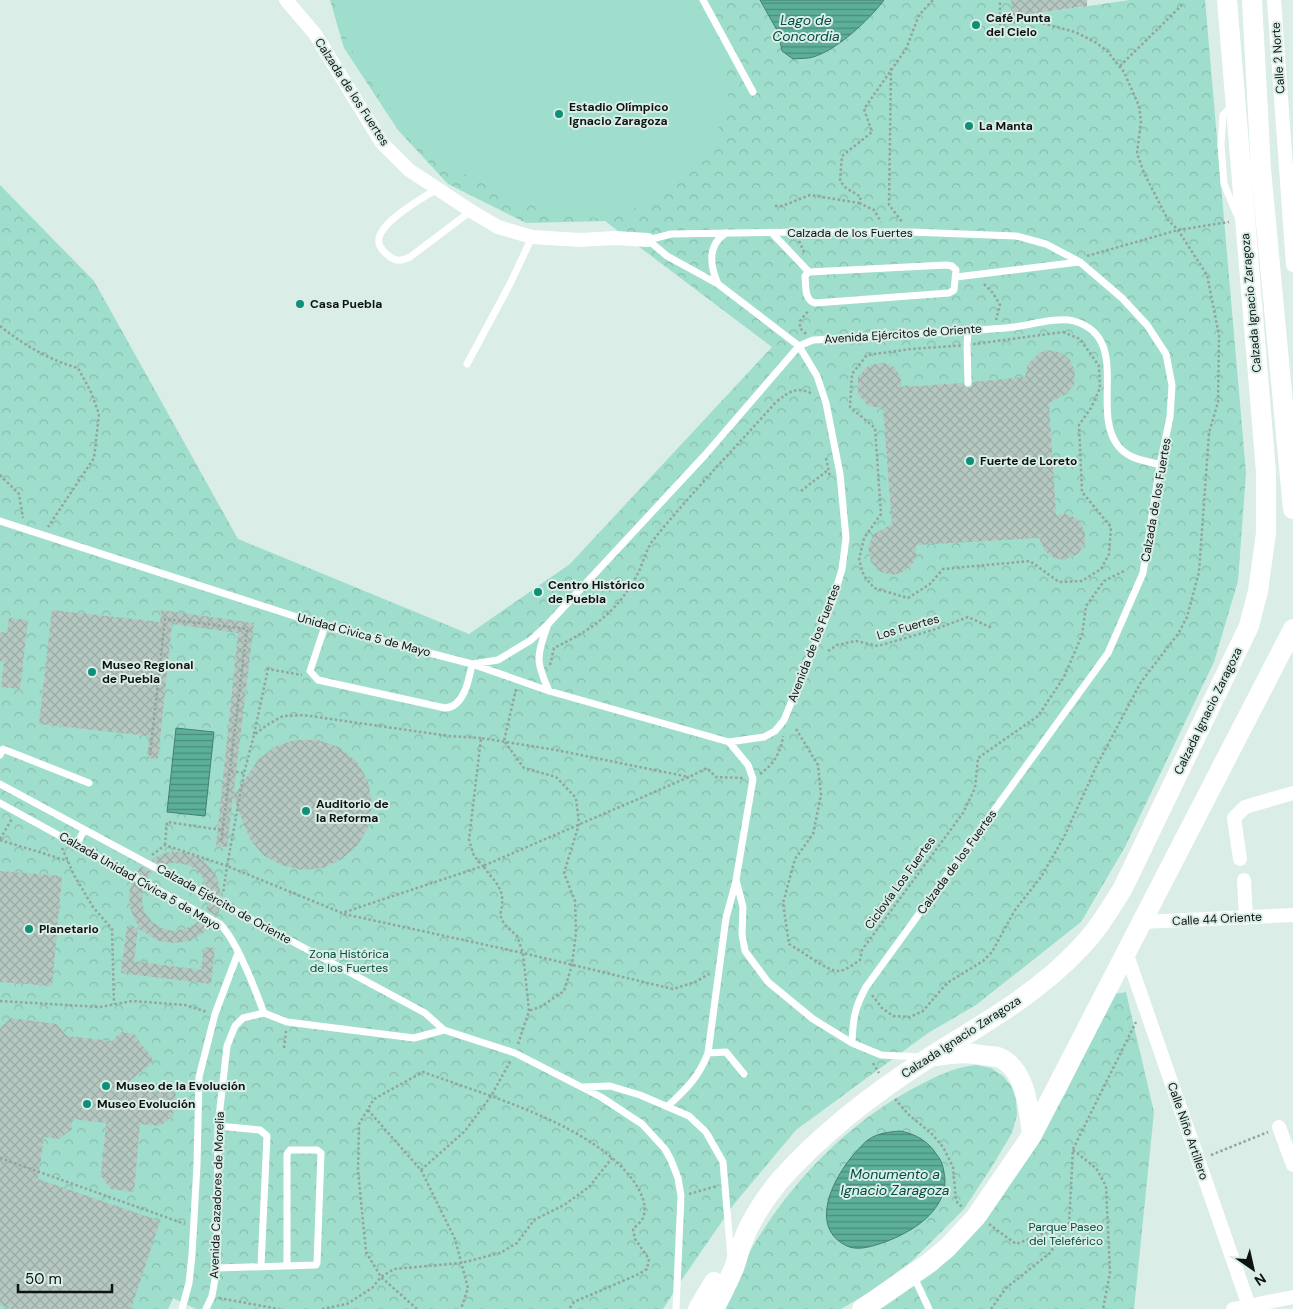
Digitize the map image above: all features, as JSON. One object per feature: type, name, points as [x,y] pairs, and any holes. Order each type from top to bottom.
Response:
[{"type":"main road","name":"Calzada Ignacio Zaragoza","points":[[698,1309],[735,1255],[760,1208],[781,1180],[826,1133],[887,1086],[997,1015],[1057,970],[1080,949],[1100,925],[1124,888],[1249,626],[1258,591],[1266,532],[1266,472],[1242,228],[1227,0]]},
{"type":"main road","name":"Calzada Ignacio Zaragoza","points":[[1252,0],[1261,170],[1293,509]]},
{"type":"main road","points":[[862,1309],[947,1248],[976,1217],[1032,1135],[1272,668],[1293,631]]},
{"type":"main road","points":[[929,1058],[953,1053],[974,1054],[998,1058],[1012,1068],[1021,1083],[1026,1098],[1032,1135]]},
{"type":"main road","name":"Calzada Ignacio Zaragoza","points":[[714,1309],[735,1255]]},
{"type":"street","name":"Calzada de los Fuertes","points":[[286,0],[315,34],[382,143],[408,170],[498,227],[532,237],[580,240],[615,238],[648,240]]},
{"type":"street","name":"Calle 2 Norte","points":[[1276,1],[1289,161],[1293,265]]},
{"type":"street","points":[[1240,860],[1234,818],[1245,807],[1293,793]]},
{"type":"street","points":[[1244,880],[1246,918]]},
{"type":"street","name":"Calle 44 Oriente","points":[[1142,922],[1246,918],[1293,914]]},
{"type":"street","name":"Calle Niño Artillero","points":[[1126,952],[1249,1307]]},
{"type":"street","points":[[1279,1128],[1293,1165]]},
{"type":"street","points":[[1234,1309],[1293,1297]]},
{"type":"lane","points":[[703,0],[753,92]]},
{"type":"lane","points":[[437,189],[390,222],[380,233],[379,243],[383,251],[394,260],[400,261],[410,257],[471,211]]},
{"type":"lane","name":"Calzada de los Fuertes","points":[[648,240],[671,234],[727,233],[910,232],[1016,236],[1046,244],[1080,262],[1122,298],[1147,325],[1166,354],[1172,385],[1170,417],[1160,465],[1143,573],[1108,653],[866,987],[856,1005],[852,1044]]},
{"type":"lane","points":[[718,284],[711,266],[712,254],[719,239],[727,233]]},
{"type":"lane","points":[[772,233],[809,272]]},
{"type":"lane","points":[[467,364],[510,284],[532,237]]},
{"type":"lane","points":[[648,240],[667,256],[718,284]]},
{"type":"lane","points":[[956,277],[1080,262]]},
{"type":"lane","points":[[946,265],[952,266],[956,270],[956,277],[954,290],[949,293],[815,303],[808,299],[805,276],[809,272],[946,265]]},
{"type":"lane","name":"Avenida de los Fuertes","points":[[718,284],[799,346],[817,376],[826,403],[840,474],[846,538],[842,569],[832,603],[784,720]]},
{"type":"lane","name":"Avenida Ejércitos de Oriente","points":[[799,346],[813,340],[968,331],[1055,321],[1073,321],[1088,328],[1104,348],[1107,358],[1108,413],[1111,434],[1120,448],[1133,458],[1160,465]]},
{"type":"lane","points":[[968,331],[968,383]]},
{"type":"lane","points":[[324,626],[310,671],[318,680],[451,708],[456,705],[468,684],[472,664],[498,660],[531,640],[548,624],[705,455],[799,346]]},
{"type":"lane","name":"Unidad Civica 5 de Mayo","points":[[0,521],[324,626],[472,664],[549,691],[730,742],[764,737],[775,731],[784,720]]},
{"type":"lane","points":[[548,624],[539,648],[538,660],[549,691]]},
{"type":"lane","points":[[668,1106],[693,1082],[702,1068],[708,1053],[726,918],[736,880],[752,779],[748,765],[730,742]]},
{"type":"lane","points":[[0,755],[4,749],[89,782]]},
{"type":"lane","name":"Calzada Ejército de Oriente","points":[[0,784],[84,830],[145,860],[425,1013],[444,1030]]},
{"type":"lane","name":"Calzada Unidad Cívica 5 de Mayo","points":[[0,803],[220,924],[225,929],[238,953],[264,1013]]},
{"type":"lane","points":[[77,844],[84,830]]},
{"type":"lane","points":[[736,880],[743,908],[743,943],[745,951],[768,982],[813,1019],[852,1044],[881,1055],[929,1058]]},
{"type":"lane","name":"Avenida Cazadores de Morelia","points":[[182,1309],[189,1283],[194,1227],[198,1165],[199,1077],[216,1014],[238,953]]},
{"type":"lane","points":[[264,1013],[288,1022],[414,1038],[444,1030],[515,1053],[601,1097],[642,1124],[653,1135],[671,1160],[678,1178],[681,1196],[676,1309]]},
{"type":"lane","name":"Avenida Cazadores de Morelia","points":[[206,1309],[212,1296],[217,1268],[218,1126],[227,1046],[235,1026],[243,1018],[264,1013]]},
{"type":"lane","points":[[708,1053],[726,1052],[744,1074]]},
{"type":"lane","points":[[581,1087],[610,1086],[640,1095],[689,1116],[706,1132],[724,1162],[735,1255]]},
{"type":"lane","points":[[218,1126],[260,1130],[267,1136],[261,1266]]},
{"type":"lane","points":[[217,1268],[316,1264],[318,1262],[321,1153],[317,1150],[290,1150],[287,1154],[287,1265]]},
{"type":"lane","points":[[912,1274],[929,1309]]},
{"type":"path","points":[[859,203],[861,197],[846,188],[840,181],[842,156],[872,132],[864,109],[906,49],[919,15],[933,0]]},
{"type":"path","points":[[866,987],[882,1008],[893,1016],[910,1017],[922,1011],[947,984],[983,961],[992,952],[1015,910],[1042,877],[1064,837],[1097,765],[1141,682],[1178,634],[1187,617],[1199,572],[1209,433],[1218,402],[1219,335],[1207,275],[1178,230],[1168,220],[1144,173],[1137,153],[1141,121],[1138,106],[1120,66],[1107,50],[1075,32],[1031,20],[1000,24],[1000,0]]},
{"type":"path","points":[[1120,66],[1182,5]]},
{"type":"path","points":[[891,68],[889,205],[910,232]]},
{"type":"path","points":[[775,206],[782,206],[810,195],[859,203],[874,210],[888,233]]},
{"type":"path","points":[[1080,262],[1090,254],[1178,230],[1242,228]]},
{"type":"path","points":[[976,276],[993,293],[1000,305],[996,320],[989,328]]},
{"type":"path","points":[[800,328],[800,321],[815,303]]},
{"type":"path","points":[[0,326],[19,341],[56,362],[78,368],[92,392],[99,414],[94,458],[43,535]]},
{"type":"path","points":[[1063,332],[1080,339],[1100,366],[1100,388],[1091,408],[1079,425],[1082,492],[1111,528],[1110,545],[1109,554],[1101,569],[1082,581],[1059,582],[1030,561],[942,570],[930,584],[908,598],[874,588],[864,576],[859,560],[864,538],[881,514],[875,428],[850,408],[852,374],[867,355],[912,348],[967,347],[1063,332]]},
{"type":"path","points":[[549,691],[550,664],[554,648],[582,634],[604,618],[619,603],[637,576],[652,541],[776,402],[791,390],[804,390],[813,394]]},
{"type":"path","points":[[801,491],[828,470]]},
{"type":"path","points":[[0,475],[19,494],[25,529]]},
{"type":"path","name":"Ciclovía Los Fuertes","points":[[796,729],[818,765],[821,794],[813,834],[795,860],[783,903],[789,944],[828,970],[840,972],[860,960],[862,950],[963,813],[975,788],[978,758],[1038,716],[1064,677],[1082,635],[1086,606],[1104,581],[1124,571]]},
{"type":"path","name":"Los Fuertes","points":[[828,650],[837,645],[856,641],[878,646],[933,630],[968,616],[992,628]]},
{"type":"path","points":[[150,755],[165,619],[247,629],[221,842]]},
{"type":"path","points":[[222,903],[244,773],[254,736],[268,668],[314,677]]},
{"type":"path","points":[[518,680],[504,741],[524,768],[556,777],[576,798],[579,824],[564,873],[575,901],[576,932],[572,965],[564,990],[542,1006],[530,1010]]},
{"type":"path","points":[[254,736],[267,725],[283,716],[303,715],[449,736],[504,741],[689,778]]},
{"type":"path","points":[[342,913],[483,866],[689,778],[707,768],[716,777],[752,779],[770,767],[782,748],[784,720]]},
{"type":"path","points":[[421,1170],[465,1131],[491,1096],[515,1053],[530,1010],[523,954],[517,936],[504,924],[500,915],[503,903],[502,891],[474,856],[469,840],[481,738]]},
{"type":"path","points":[[230,771],[244,773]]},
{"type":"path","points":[[145,860],[165,845],[167,822],[222,830]]},
{"type":"path","points":[[8,825],[0,839],[68,860]]},
{"type":"path","points":[[63,837],[62,846],[74,875],[93,907],[112,929],[114,1004]]},
{"type":"path","points":[[165,845],[227,866],[342,913],[673,989],[695,982],[720,967]]},
{"type":"path","points":[[0,1001],[100,1007],[132,1001],[176,1005],[216,1014]]},
{"type":"path","points":[[991,1309],[1006,1288],[1050,1253],[1069,1224],[1073,1149],[1145,1006]]},
{"type":"path","points":[[284,1048],[288,1022]]},
{"type":"path","points":[[881,1055],[871,1060],[887,1086],[909,1115],[931,1133],[943,1147],[953,1168],[956,1201],[964,1209],[996,1228],[1016,1244],[1069,1224]]},
{"type":"path","points":[[417,1309],[380,1277],[366,1252],[358,1170],[359,1124],[374,1099],[423,1072],[534,1112],[604,1150],[631,1176],[644,1200],[643,1217],[633,1229],[635,1239],[649,1259],[647,1269],[574,1302],[568,1309]]},
{"type":"path","points":[[368,1110],[421,1170],[455,1239],[468,1288],[461,1309]]},
{"type":"path","points":[[1198,1161],[1279,1128]]},
{"type":"path","points":[[1073,1149],[1096,1168],[1106,1186],[1110,1273],[1102,1309]]},
{"type":"path","points":[[0,1158],[194,1227]]},
{"type":"path","points":[[322,1309],[347,1304],[372,1288],[380,1277],[394,1269],[461,1263],[500,1253],[516,1243],[534,1220],[564,1205],[589,1187],[612,1158]]},
{"type":"path","points":[[681,1196],[726,1183]]},
{"type":"path","points":[[212,1296],[279,1309]]},
{"type":"green space","name":"Zona Histórica de los Fuertes","points":[[330,0],[1011,0],[1012,17],[1130,0],[1205,0],[1246,473],[1238,581],[1214,662],[1125,847],[1081,922],[976,1005],[928,1033],[796,1130],[734,1204],[663,1309],[196,1309],[173,1298],[168,1309],[0,1309],[0,185],[94,281],[238,539],[469,634],[570,564],[772,347],[605,221],[526,223],[448,184],[398,130],[344,48]]},
{"type":"green space","name":"Estadio Olímpico Ignacio Zaragoza","points":[[335,0],[698,0],[712,23],[726,60],[728,100],[716,136],[701,160],[671,189],[633,209],[597,218],[559,213],[528,204],[497,191],[454,168],[406,128],[375,89],[348,43],[335,8]]},
{"type":"green space","name":"Parque Paseo del Teleférico","points":[[1126,992],[1154,1112],[1134,1309],[881,1309],[937,1270],[1000,1198],[1066,1092],[1114,994]]},
{"type":"green space","points":[[976,1065],[991,1068],[1003,1076],[1012,1087],[1016,1100],[1017,1115],[1012,1133],[964,1209],[912,1261],[870,1292],[841,1309],[720,1309],[736,1276],[775,1212],[798,1183],[824,1156],[880,1108],[935,1077]]},
{"type":"water","name":"Lago de Concordia","points":[[760,0],[884,0],[861,25],[832,48],[813,57],[793,59],[782,51],[778,32]]},
{"type":"water","points":[[176,728],[214,732],[205,816],[167,812]]},
{"type":"water","name":"Monumento a Ignacio Zaragoza","points":[[900,1131],[916,1136],[926,1142],[941,1161],[945,1180],[944,1191],[939,1202],[925,1219],[906,1233],[865,1248],[845,1245],[833,1235],[827,1222],[827,1208],[831,1192],[838,1177],[848,1162],[868,1140],[879,1134]]},
{"type":"building","points":[[1011,0],[1087,0],[1087,6],[1011,17]]},
{"type":"building","name":"Fuerte de Loreto","points":[[1047,350],[1062,353],[1070,360],[1075,371],[1074,385],[1066,394],[1049,403],[1056,515],[1065,514],[1080,521],[1085,533],[1085,543],[1078,554],[1064,560],[1054,558],[1045,551],[1039,538],[916,545],[916,556],[913,563],[903,572],[892,575],[881,572],[871,562],[868,546],[874,534],[892,524],[883,408],[868,406],[858,394],[858,377],[869,365],[884,363],[894,367],[900,376],[902,387],[963,383],[965,387],[969,388],[973,382],[1025,377],[1028,364],[1039,353]]},
{"type":"building","points":[[52,610],[160,622],[161,610],[254,623],[227,847],[216,846],[238,633],[172,624],[158,759],[147,758],[149,736],[39,724]]},
{"type":"building","points":[[9,618],[28,620],[20,689],[1,687],[4,662],[0,661],[0,632],[7,633]]},
{"type":"building","name":"Auditorio de la Reforma","points":[[295,740],[318,740],[339,747],[357,762],[368,781],[372,803],[369,825],[358,845],[342,859],[323,868],[302,870],[281,865],[263,855],[250,839],[233,797],[258,760],[274,747]]},
{"type":"building","points":[[168,852],[183,852],[198,857],[210,867],[218,879],[221,897],[208,890],[202,876],[194,868],[184,864],[173,863],[162,866],[151,859]]},
{"type":"building","points":[[141,866],[152,872],[147,878],[137,872]]},
{"type":"building","name":"Planetario","points":[[0,871],[62,876],[52,986],[0,982]]},
{"type":"building","points":[[132,882],[143,888],[142,902],[145,913],[152,922],[162,928],[173,931],[184,929],[194,925],[200,919],[211,925],[202,934],[189,941],[174,943],[159,941],[139,929],[130,908],[129,893]]},
{"type":"building","points":[[208,902],[220,908],[217,916],[206,910]]},
{"type":"building","points":[[127,926],[138,928],[134,961],[201,970],[204,947],[215,948],[211,984],[121,973]]},
{"type":"building","points":[[11,1018],[57,1024],[67,1036],[111,1041],[122,1032],[134,1034],[154,1061],[120,1089],[176,1092],[173,1116],[160,1126],[140,1124],[134,1192],[111,1189],[101,1176],[106,1123],[72,1119],[72,1129],[59,1139],[44,1137],[38,1179],[160,1221],[131,1309],[11,1309],[0,1305],[0,1028]]},
{"type":"place","name":"Café Punta del Cielo","points":[[976,25]]},
{"type":"place","name":"Estadio Olímpico Ignacio Zaragoza","points":[[559,114]]},
{"type":"place","name":"La Manta","points":[[969,126]]},
{"type":"place","name":"Casa Puebla","points":[[300,304]]},
{"type":"place","name":"Fuerte de Loreto","points":[[970,461]]},
{"type":"place","name":"Centro Histórico de Puebla","points":[[538,592]]},
{"type":"place","name":"Museo Regional de Puebla","points":[[92,672]]},
{"type":"place","name":"Auditorio de la Reforma","points":[[306,811]]},
{"type":"place","name":"Planetario","points":[[29,929]]},
{"type":"place","name":"Museo de la Evolución","points":[[106,1086]]},
{"type":"place","name":"Museo Evolución","points":[[87,1104]]}]
